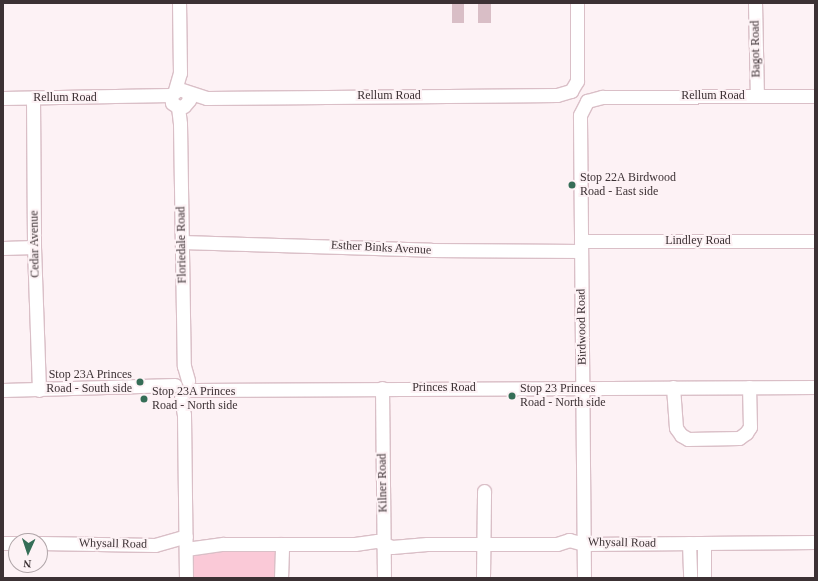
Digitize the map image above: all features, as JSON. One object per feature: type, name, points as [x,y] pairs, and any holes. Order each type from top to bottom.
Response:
[{"type":"street","name":"Floriedale Road","points":[[180,3],[180,124],[186,578]]},
{"type":"street","name":"Rellum Road","points":[[3,98],[152,97],[180,99],[557,95],[571,91],[577,81],[577,3]]},
{"type":"street","name":"Bagot Road","points":[[755,3],[757,96]]},
{"type":"street","name":"Rellum Road","points":[[587,101],[602,97],[815,96]]},
{"type":"street","name":"Cedar Avenue","points":[[33,98],[34,247],[39,390]]},
{"type":"street","name":"Birdwood Road","points":[[584,578],[580,115],[587,101]]},
{"type":"street","name":"Lindley Road","points":[[581,246],[815,241]]},
{"type":"street","name":"Esther Binks Avenue","points":[[182,242],[431,250],[581,246]]},
{"type":"street","points":[[3,248],[34,247]]},
{"type":"street","points":[[674,387],[676,428],[681,435],[688,439],[739,438],[746,433],[750,427],[749,387]]},
{"type":"street","name":"Princes Road","points":[[3,390],[152,388],[815,387]]},
{"type":"street","name":"Kilner Road","points":[[382,388],[384,578]]},
{"type":"street","points":[[483,578],[484,491]]},
{"type":"street","name":"Whysall Road","points":[[48,543],[155,545],[186,542],[223,544],[355,544],[377,542],[392,547],[484,544],[557,544],[569,540],[584,544],[815,542]]},
{"type":"street","points":[[689,543],[690,578]]},
{"type":"street","points":[[704,543],[704,578]]},
{"type":"street","points":[[281,578],[282,544]]},
{"type":"shaded area","points":[[282,544],[281,578],[186,578],[186,549]]},
{"type":"building","points":[[452,3],[464,3],[464,23],[452,23]]},
{"type":"building","points":[[478,3],[491,3],[491,23],[478,23]]},
{"type":"place","name":"Stop 22A Birdwood Road - East side","points":[[572,185]]},
{"type":"place","name":"Stop 23A Princes Road - South side","points":[[140,382]]},
{"type":"place","name":"Stop 23 Princes Road - North side","points":[[512,396]]},
{"type":"place","name":"Stop 23A Princes Road - North side","points":[[144,399]]}]
